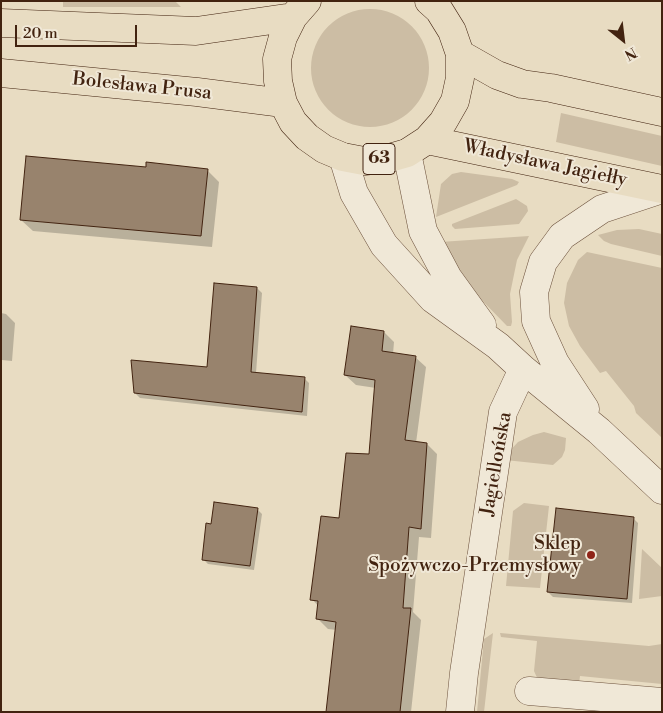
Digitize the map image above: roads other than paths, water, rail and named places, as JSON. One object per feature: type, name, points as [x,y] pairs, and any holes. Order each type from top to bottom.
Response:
[{"type":"main road","points":[[417,146],[443,122],[455,101],[460,78],[460,54],[452,31],[440,10],[429,1]]},
{"type":"main road","name":"63","points":[[1,23],[196,31],[300,9]]},
{"type":"main road","name":"63","points":[[300,9],[283,37],[277,59],[278,81],[283,103],[293,122],[307,137],[324,149],[343,157],[364,161],[386,159],[417,146]]},
{"type":"main road","points":[[460,54],[497,75],[522,84],[551,88],[662,112]]},
{"type":"main road","name":"Bolesława Prusa","points":[[1,72],[197,92],[283,103]]},
{"type":"main road","name":"Władysława Jagiełły","points":[[417,146],[533,160],[662,189]]},
{"type":"street","points":[[417,146],[423,231],[448,278],[498,346]]},
{"type":"street","points":[[343,157],[354,193],[384,245],[433,299],[498,346],[599,431],[662,490]]},
{"type":"street","points":[[599,431],[555,363],[536,321],[534,292],[543,262],[562,236],[602,209],[662,189]]},
{"type":"street","name":"Jagiellońska","points":[[460,712],[465,663],[503,412],[523,369]]},
{"type":"street","points":[[529,691],[662,702]]},
{"type":"place","name":"Sklep Spożywczo-Przemysłowy","points":[[591,555]]}]
